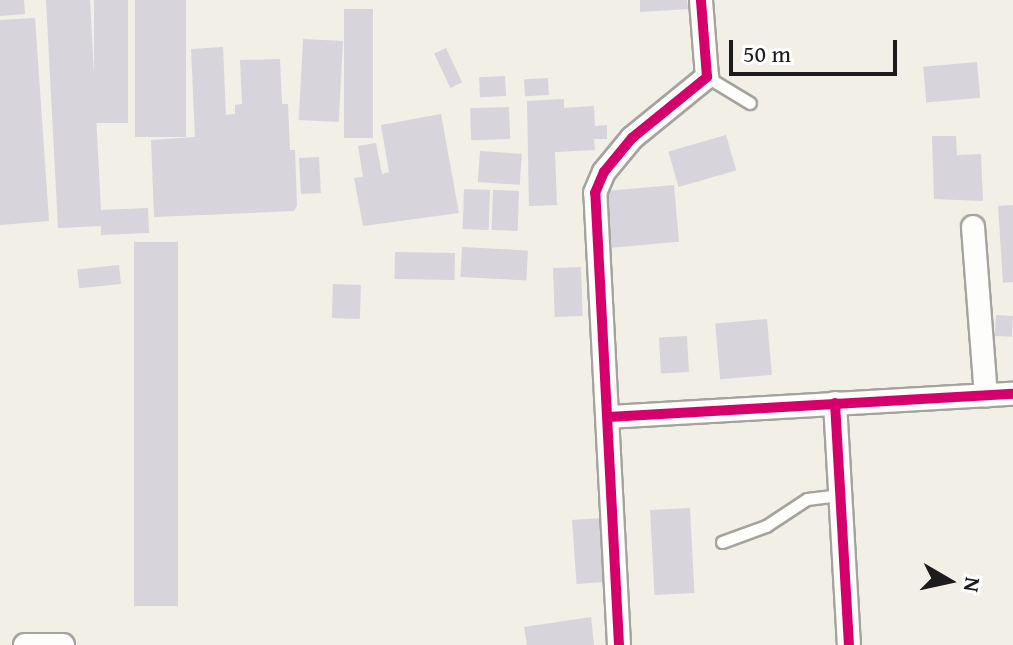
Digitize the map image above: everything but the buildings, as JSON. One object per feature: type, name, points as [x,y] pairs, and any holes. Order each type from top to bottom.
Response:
[{"type":"street","points":[[619,645],[595,193],[604,172],[632,138],[707,77],[701,0]]},
{"type":"street","points":[[973,227],[986,396]]},
{"type":"street","points":[[609,417],[1013,394]]},
{"type":"street","points":[[835,403],[849,645]]},
{"type":"street","points":[[25,645],[63,645]]},
{"type":"lane","points":[[707,77],[750,103]]},
{"type":"lane","points":[[722,542],[766,526],[807,499],[841,495]]},
{"type":"cycle path","points":[[619,645],[595,193],[604,172],[632,138],[707,77],[701,0]]},
{"type":"cycle path","points":[[609,417],[1013,394]]},
{"type":"cycle path","points":[[835,403],[849,645]]}]
